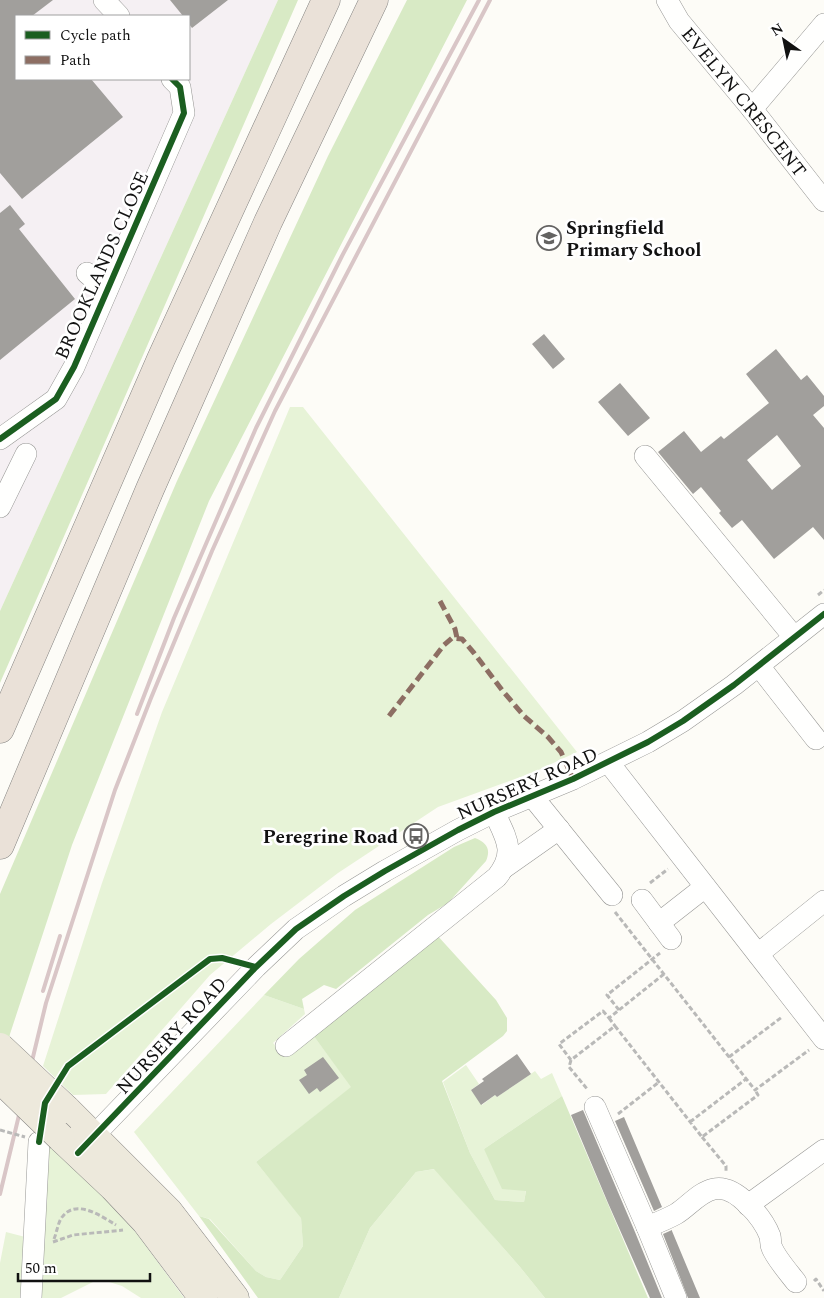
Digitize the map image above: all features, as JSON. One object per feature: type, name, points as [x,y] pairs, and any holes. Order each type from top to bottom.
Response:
[{"type":"highway","points":[[0,728],[161,359],[326,0]]},
{"type":"highway","points":[[0,845],[169,444],[268,222],[374,0]]},
{"type":"main road","points":[[0,1047],[66,1108],[59,1141]]},
{"type":"main road","points":[[0,1079],[59,1141],[146,1222],[204,1298]]},
{"type":"main road","points":[[59,1141],[169,1212],[235,1298]]},
{"type":"street","points":[[104,0],[118,15]]},
{"type":"street","name":"EVELYN CRESCENT","points":[[666,0],[679,21],[824,200]]},
{"type":"street","points":[[752,109],[820,36]]},
{"type":"street","name":"BROOKLANDS CLOSE","points":[[0,439],[56,399],[74,368],[184,113],[180,87],[173,80]]},
{"type":"street","points":[[87,273],[107,290]]},
{"type":"street","points":[[0,508],[26,454]]},
{"type":"street","points":[[645,456],[794,637]]},
{"type":"street","name":"NURSERY ROAD","points":[[59,1141],[256,967],[296,929],[344,896],[385,870],[458,830],[494,812],[609,763],[683,721],[734,686],[823,616]]},
{"type":"street","points":[[759,666],[816,739]]},
{"type":"street","points":[[609,763],[824,1039]]},
{"type":"street","points":[[532,796],[612,895]]},
{"type":"street","name":"NURSERY ROAD","points":[[494,812],[507,841],[508,857],[505,867]]},
{"type":"street","points":[[286,1046],[323,1005],[442,922],[497,877],[505,867],[559,829]]},
{"type":"street","points":[[642,900],[665,931],[706,887]]},
{"type":"street","points":[[758,954],[824,901]]},
{"type":"street","points":[[599,1115],[676,1298]]},
{"type":"street","points":[[31,1298],[32,1256],[59,1141]]},
{"type":"street","points":[[748,1205],[824,1150]]},
{"type":"street","points":[[647,1227],[676,1214],[701,1195],[714,1189],[728,1190],[748,1205],[770,1236],[772,1248],[796,1282]]},
{"type":"path","points":[[608,916],[615,911],[758,1096],[702,1137]]},
{"type":"path","points":[[619,1010],[607,995],[674,942],[665,931]]},
{"type":"path","points":[[608,1018],[664,974]]},
{"type":"path","points":[[729,1057],[798,1005]]},
{"type":"path","points":[[571,1060],[559,1044],[603,1011],[726,1166],[728,1190]]},
{"type":"path","points":[[614,1026],[571,1060],[569,1067],[596,1101],[599,1115],[615,1117],[659,1082]]},
{"type":"path","points":[[755,1090],[824,1039]]},
{"type":"path","points":[[690,1122],[746,1079]]},
{"type":"path","points":[[0,1130],[59,1141]]},
{"type":"path","points":[[32,1256],[54,1242],[73,1235],[125,1230],[100,1216],[84,1209],[75,1208],[62,1217],[54,1242]]},
{"type":"shaded area","points":[[0,0],[278,0],[0,611]]},
{"type":"green space","points":[[278,0],[298,0],[0,683],[0,611]]},
{"type":"green space","points":[[407,0],[467,0],[209,501],[72,845],[10,1034],[0,1084],[0,894],[177,481],[328,156]]},
{"type":"green space","points":[[290,407],[303,407],[577,752],[534,772],[438,807],[338,873],[271,924],[210,975],[106,1094],[73,1095],[43,1066],[102,883],[162,712]]},
{"type":"green space","points":[[475,838],[487,847],[486,861],[448,903],[428,915],[336,989],[324,985],[302,999],[304,1009],[264,995],[299,959],[355,910],[454,847]]},
{"type":"green space","points":[[436,934],[496,1000],[507,1018],[507,1031],[503,1036],[442,1081],[470,1153],[495,1200],[524,1202],[526,1191],[502,1189],[484,1149],[562,1096],[648,1298],[545,1298],[434,1169],[416,1172],[370,1228],[339,1298],[258,1298],[199,1216],[209,1219],[256,1271],[266,1277],[280,1280],[303,1246],[301,1218],[256,1162],[351,1087],[313,1035]]},
{"type":"green space","points":[[264,995],[304,1009],[305,1014],[273,1043],[286,1056],[313,1035],[352,1087],[256,1162],[301,1217],[303,1246],[280,1280],[266,1277],[256,1271],[210,1219],[199,1216],[134,1132]]},
{"type":"green space","points":[[466,1065],[479,1084],[471,1090],[482,1105],[535,1071],[541,1079],[552,1073],[562,1096],[484,1149],[526,1190],[524,1202],[495,1200],[470,1153],[443,1082]]},
{"type":"green space","points":[[49,1144],[104,1197],[138,1235],[184,1298],[141,1298],[122,1286],[106,1281],[95,1281],[61,1298],[0,1298],[0,1263],[6,1232],[29,1238]]},
{"type":"green space","points":[[435,1169],[545,1298],[339,1298],[370,1228],[416,1172]]},
{"type":"building","points":[[0,0],[53,0],[33,15],[15,15],[15,80],[92,80],[123,117],[22,199],[0,173]]},
{"type":"building","points":[[170,0],[228,0],[192,28],[190,25],[190,15],[182,15]]},
{"type":"building","points":[[10,205],[25,224],[19,229],[75,299],[0,360],[0,213]]},
{"type":"building","points":[[544,334],[565,359],[553,369],[532,344]]},
{"type":"building","points":[[776,349],[801,380],[807,375],[824,396],[824,406],[813,415],[824,428],[824,540],[813,527],[774,559],[742,520],[732,528],[701,487],[693,494],[658,452],[684,431],[701,452],[721,436],[724,439],[769,403],[746,374]],"holes":[[[777,435],[801,466],[772,490],[747,460]]]},
{"type":"building","points":[[620,383],[650,418],[628,436],[598,402]]},
{"type":"building","points":[[517,1054],[531,1074],[497,1097],[495,1095],[481,1105],[471,1090],[484,1081],[482,1079]]},
{"type":"building","points":[[323,1057],[339,1078],[320,1092],[317,1088],[309,1094],[299,1080],[307,1075],[304,1070]]},
{"type":"building","points":[[583,1110],[662,1298],[650,1298],[571,1115]]},
{"type":"building","points":[[624,1117],[662,1207],[654,1211],[615,1121]]},
{"type":"building","points":[[672,1230],[700,1298],[688,1298],[663,1234]]},
{"type":"railway","points":[[137,714],[174,618],[256,428],[342,256],[479,0]]},
{"type":"railway","points":[[0,1194],[46,1003],[115,790],[151,698],[212,551],[275,411],[490,0]]},
{"type":"railway","points":[[43,991],[60,936]]},
{"type":"marked path","points":[[440,601],[455,629],[457,638]]},
{"type":"marked path","points":[[389,716],[444,645],[452,638],[462,639],[524,716],[548,737],[561,752],[573,779]]},
{"type":"cycle path","points":[[0,439],[56,399],[74,367],[184,113],[180,87],[173,80]]},
{"type":"cycle path","points":[[78,1153],[256,967],[296,929],[344,896],[458,830],[494,812],[573,779],[648,742],[683,721],[734,685],[824,614]]},
{"type":"cycle path","points":[[39,1142],[45,1103],[68,1066],[210,959],[222,958],[256,967]]},
{"type":"place","name":"Springfield Primary School","points":[[549,238]]},
{"type":"place","name":"Peregrine Road","points":[[416,836]]}]
